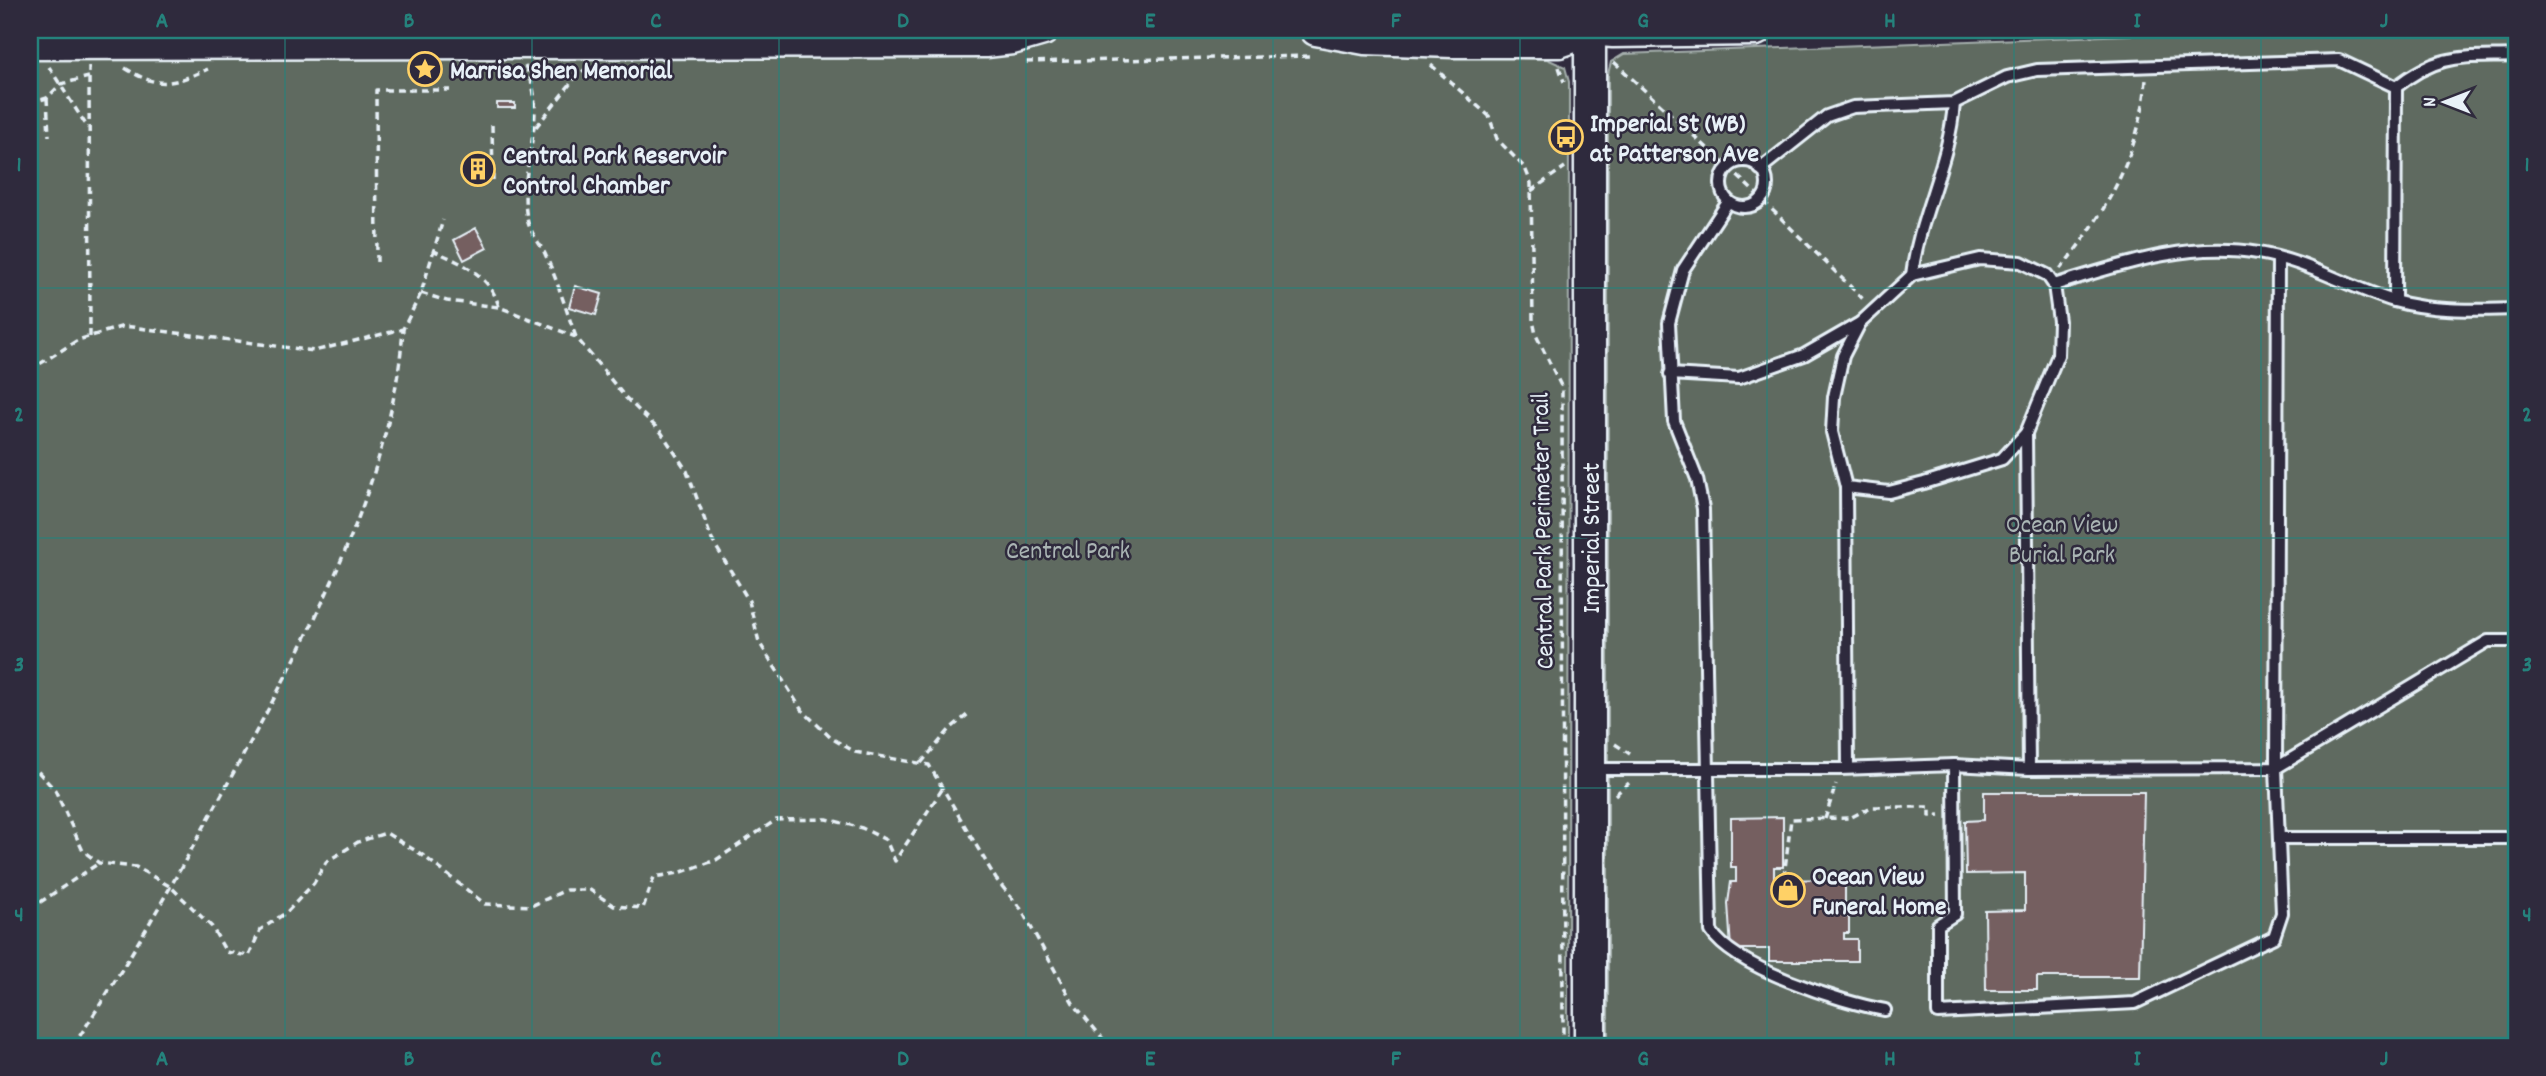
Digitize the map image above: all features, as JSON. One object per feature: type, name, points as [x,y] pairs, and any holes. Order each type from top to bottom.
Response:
[{"type":"main road","points":[[38,53],[986,42],[1012,40],[1043,30]]},
{"type":"main road","points":[[1316,30],[1366,39],[1440,42],[1559,42],[1589,30],[1756,30]]},
{"type":"main road","name":"Imperial Street","points":[[1589,30],[1590,1046]]},
{"type":"lane","points":[[2396,87],[2418,69],[2441,59],[2516,56]]},
{"type":"lane","points":[[1760,169],[1827,116],[1853,107],[1879,103],[1954,103],[2007,77],[2037,70],[2339,60],[2396,87]]},
{"type":"lane","points":[[2395,301],[2396,87]]},
{"type":"lane","points":[[1912,275],[1916,243],[1953,125],[1954,103]]},
{"type":"lane","points":[[1748,162],[1760,169],[1767,187],[1761,199],[1749,207],[1728,202],[1721,189],[1723,174],[1728,168],[1748,162]]},
{"type":"lane","points":[[1728,202],[1683,270],[1670,323],[1674,421],[1697,479],[1703,509],[1705,768],[1710,930],[1720,944],[1805,987],[1850,1004],[1885,1010]]},
{"type":"lane","points":[[2052,282],[2139,259],[2172,253],[2221,250],[2278,258],[2321,270],[2395,301],[2428,308],[2516,309]]},
{"type":"lane","points":[[1954,765],[1955,914],[1938,925],[1938,1013],[2135,1003],[2274,937],[2282,914],[2276,768],[2278,258]]},
{"type":"lane","points":[[1670,374],[1739,378],[1804,355],[1860,323],[1912,275],[1980,259],[2021,262],[2052,282],[2059,321],[2058,355],[2026,433],[2002,459],[1889,492],[1846,487]]},
{"type":"lane","points":[[1844,769],[1846,487],[1832,432],[1834,397],[1843,356],[1860,323]]},
{"type":"lane","points":[[2026,433],[2029,769]]},
{"type":"lane","points":[[1590,769],[1844,769],[1954,765],[2029,769],[2276,768],[2488,642],[2516,642]]},
{"type":"lane","points":[[2279,838],[2516,838]]},
{"type":"path","points":[[38,53],[89,130]]},
{"type":"path","points":[[89,62],[90,337]]},
{"type":"path","points":[[535,129],[575,78],[595,62]]},
{"type":"path","name":"Central Park Perimeter Trail","points":[[1428,62],[1489,116],[1497,139],[1525,168],[1531,191],[1533,320],[1536,335],[1562,388],[1563,1046]]},
{"type":"path","points":[[1614,62],[1761,199],[1874,310]]},
{"type":"path","points":[[1561,63],[1559,67],[1566,88]]},
{"type":"path","points":[[2052,282],[2110,201],[2129,156],[2144,108],[2147,66]]},
{"type":"path","points":[[30,103],[47,98],[61,84],[89,77]]},
{"type":"path","points":[[534,83],[535,129],[526,180],[527,222],[546,256],[576,337],[625,397],[661,432],[687,471],[712,540],[749,601],[759,642],[801,709],[831,738],[855,752],[929,765],[996,878],[1021,909],[1073,1003],[1110,1046]]},
{"type":"path","points":[[377,262],[376,90],[450,90]]},
{"type":"path","points":[[47,98],[49,136]]},
{"type":"path","points":[[492,125],[493,180]]},
{"type":"path","points":[[1531,191],[1565,169],[1565,159]]},
{"type":"path","points":[[73,1046],[171,887],[274,700],[338,572],[385,435],[400,377],[403,329],[421,293],[443,220]]},
{"type":"path","points":[[432,250],[469,266],[496,293],[499,307]]},
{"type":"path","points":[[421,293],[447,302],[499,307],[576,337]]},
{"type":"path","points":[[30,370],[78,340],[124,326],[314,351],[403,329]]},
{"type":"path","points":[[921,763],[951,728],[971,712]]},
{"type":"path","points":[[30,763],[55,790],[83,851],[99,863],[136,867],[171,887],[212,927],[226,952],[249,956],[260,930],[287,912],[314,883],[326,862],[358,842],[386,833],[421,854],[485,904],[531,906],[566,890],[590,890],[614,906],[643,908],[654,877],[679,873],[716,860],[776,820],[827,819],[862,828],[886,839],[895,861],[943,788]]},
{"type":"path","points":[[1825,819],[1844,769]]},
{"type":"path","points":[[1784,877],[1790,819],[1850,818],[1871,807],[1930,807],[1930,816]]},
{"type":"path","points":[[30,909],[99,863]]},
{"type":"green space","name":"Central Park","points":[[1074,30],[1278,30],[1344,48],[1375,53],[1547,59],[1565,67],[1569,82],[1568,1046],[30,1046],[30,52],[999,56],[1022,53]]},
{"type":"green space","name":"Ocean View Burial Park","points":[[2264,30],[2516,30],[2516,1046],[1608,1046],[1608,74],[1611,62],[1624,54]]},
{"type":"building","points":[[497,103],[515,103],[515,108],[497,108]]},
{"type":"building","name":"Central Park Reservoir Control Chamber","points":[[475,161],[481,161],[481,177],[475,178]]},
{"type":"building","points":[[476,228],[487,248],[464,260],[454,240]]},
{"type":"building","points":[[575,286],[602,294],[596,315],[569,307]]},
{"type":"building","points":[[1984,792],[2144,792],[2140,977],[2037,977],[2037,990],[1986,990],[1985,911],[2025,910],[2025,873],[1966,874],[1965,821],[1984,820]]},
{"type":"building","name":"Ocean View Funeral Home","points":[[1783,817],[1783,867],[1774,867],[1774,880],[1845,879],[1845,917],[1849,917],[1849,933],[1844,933],[1844,939],[1857,939],[1857,961],[1769,961],[1769,949],[1731,949],[1728,903],[1731,882],[1736,882],[1736,867],[1731,867],[1731,818]]},
{"type":"place","name":"Marrisa Shen Memorial","points":[[425,69]]},
{"type":"place","name":"Imperial St (WB) at Patterson Ave","points":[[1566,137]]},
{"type":"place","name":"Central Park Reservoir Control Chamber","points":[[478,169]]},
{"type":"place","name":"Ocean View Funeral Home","points":[[1788,890]]}]
